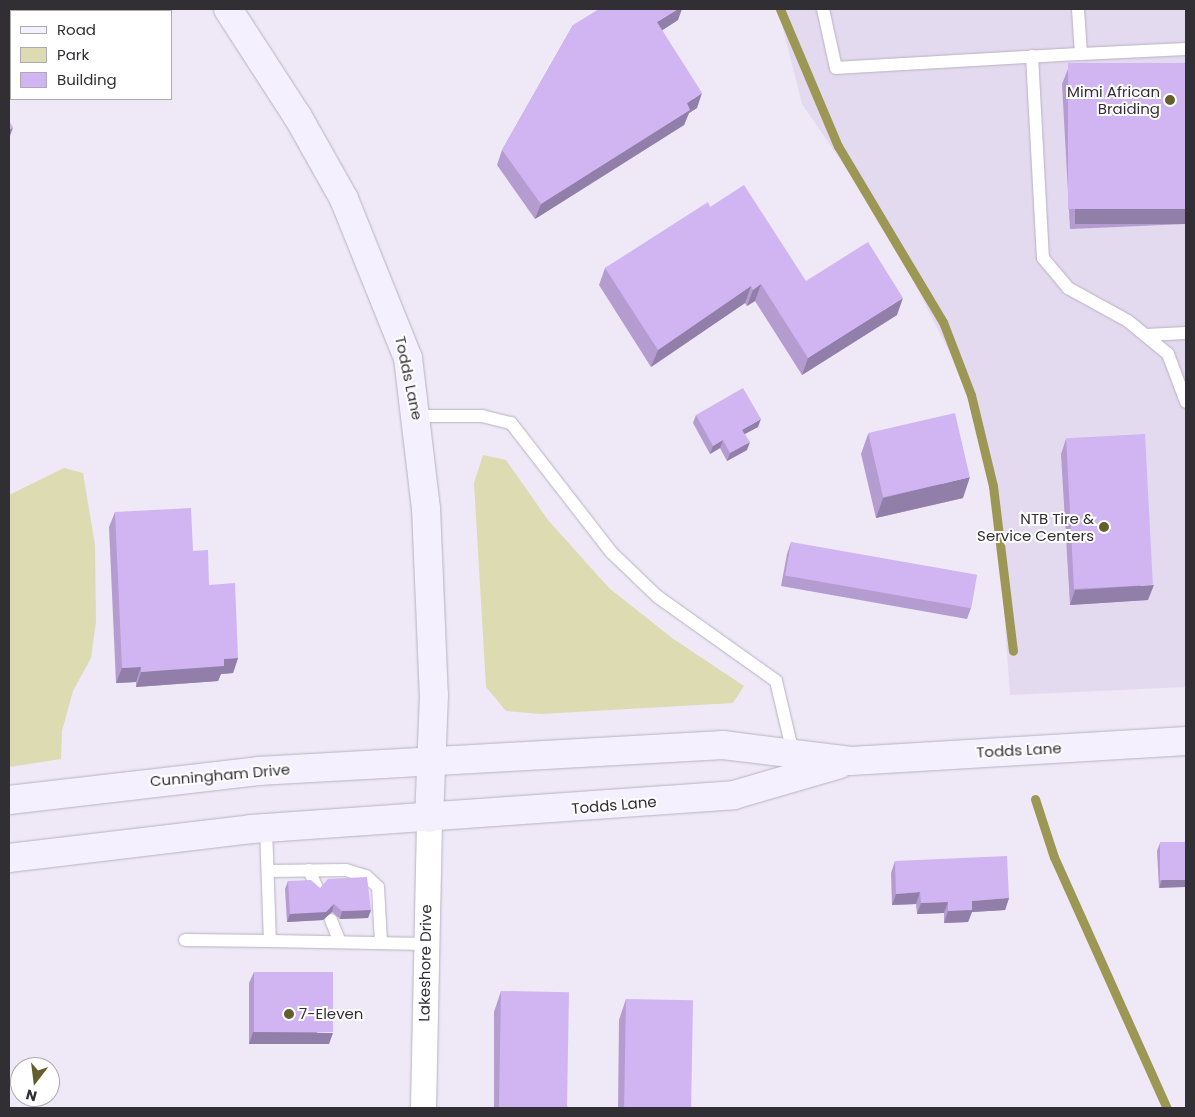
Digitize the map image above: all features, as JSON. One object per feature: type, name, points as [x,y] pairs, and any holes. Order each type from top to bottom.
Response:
[{"type":"main road","name":"Todds Lane","points":[[228,9],[298,117],[344,199],[400,332],[418,416],[426,508],[433,761],[430,818],[734,795],[851,761]]},
{"type":"main road","name":"Todds Lane","points":[[433,761],[723,744],[851,761],[1186,742]]},
{"type":"main road","name":"Cunningham Drive","points":[[9,800],[191,776],[433,761]]},
{"type":"main road","points":[[9,858],[266,828],[430,818]]},
{"type":"street","name":"Lakeshore Drive","points":[[423,1108],[425,944],[430,818]]},
{"type":"lane","points":[[822,9],[836,68],[1186,49]]},
{"type":"lane","points":[[1078,9],[1081,54]]},
{"type":"lane","points":[[1032,56],[1043,258],[1068,288],[1146,335],[1168,354],[1186,402]]},
{"type":"lane","points":[[1146,335],[1186,333]]},
{"type":"lane","points":[[418,416],[482,416],[511,423],[611,552],[658,597],[776,681],[793,753]]},
{"type":"lane","points":[[266,828],[270,941]]},
{"type":"lane","points":[[268,870],[346,870],[366,876],[378,887],[381,943]]},
{"type":"lane","points":[[309,870],[317,888]]},
{"type":"lane","points":[[330,920],[340,942]]},
{"type":"lane","points":[[185,940],[425,944]]},
{"type":"shaded area","points":[[778,9],[1186,9],[1186,687],[1010,695],[997,512],[965,383],[885,225],[802,104]]},
{"type":"green space","points":[[483,455],[506,460],[548,520],[609,588],[672,638],[744,686],[733,703],[541,714],[506,711],[486,687],[474,483]]},
{"type":"green space","points":[[64,468],[83,473],[95,545],[96,622],[91,658],[73,691],[62,731],[61,759],[9,767],[9,495]]},
{"type":"building","points":[[599,9],[678,9],[657,22],[702,93],[687,103],[690,110],[541,204],[502,150],[573,25]]},
{"type":"building","points":[[1068,63],[1186,63],[1186,209],[1068,209]]},
{"type":"building","points":[[9,121],[13,127],[9,130]]},
{"type":"building","points":[[744,185],[806,281],[868,242],[903,298],[808,358],[761,284],[753,290],[751,286],[658,350],[605,268],[708,202],[710,207]]},
{"type":"building","points":[[743,388],[761,419],[742,430],[750,442],[730,453],[723,440],[713,446],[696,415]]},
{"type":"building","points":[[955,413],[970,477],[883,497],[868,433]]},
{"type":"building","name":"NTB Tire & Service Centers","points":[[1145,434],[1153,585],[1074,589],[1066,438]]},
{"type":"building","points":[[191,508],[193,551],[208,550],[209,585],[235,583],[238,658],[224,659],[224,666],[141,672],[141,667],[122,668],[115,512]]},
{"type":"building","points":[[791,542],[977,575],[971,608],[785,575]]},
{"type":"building","points":[[1160,842],[1186,842],[1186,880],[1160,880]]},
{"type":"building","points":[[1007,856],[1009,898],[972,901],[972,910],[948,911],[948,902],[921,903],[920,892],[896,894],[895,861]]},
{"type":"building","points":[[367,877],[371,910],[342,911],[334,904],[326,912],[290,914],[288,881],[311,880],[320,888],[328,879]]},
{"type":"building","name":"7-Eleven","points":[[254,972],[333,972],[333,1032],[254,1032]]},
{"type":"building","points":[[501,991],[569,992],[567,1108],[499,1108]]},
{"type":"building","points":[[626,999],[693,1000],[691,1108],[624,1108]]},
{"type":"waterway","points":[[780,9],[838,146],[943,322],[971,395],[993,486],[1013,651]]},
{"type":"waterway","points":[[1035,799],[1054,857],[1167,1108]]},
{"type":"place","name":"Mimi African Braiding","points":[[1170,100]]},
{"type":"place","name":"NTB Tire & Service Centers","points":[[1104,527]]},
{"type":"place","name":"7-Eleven","points":[[289,1014]]}]
